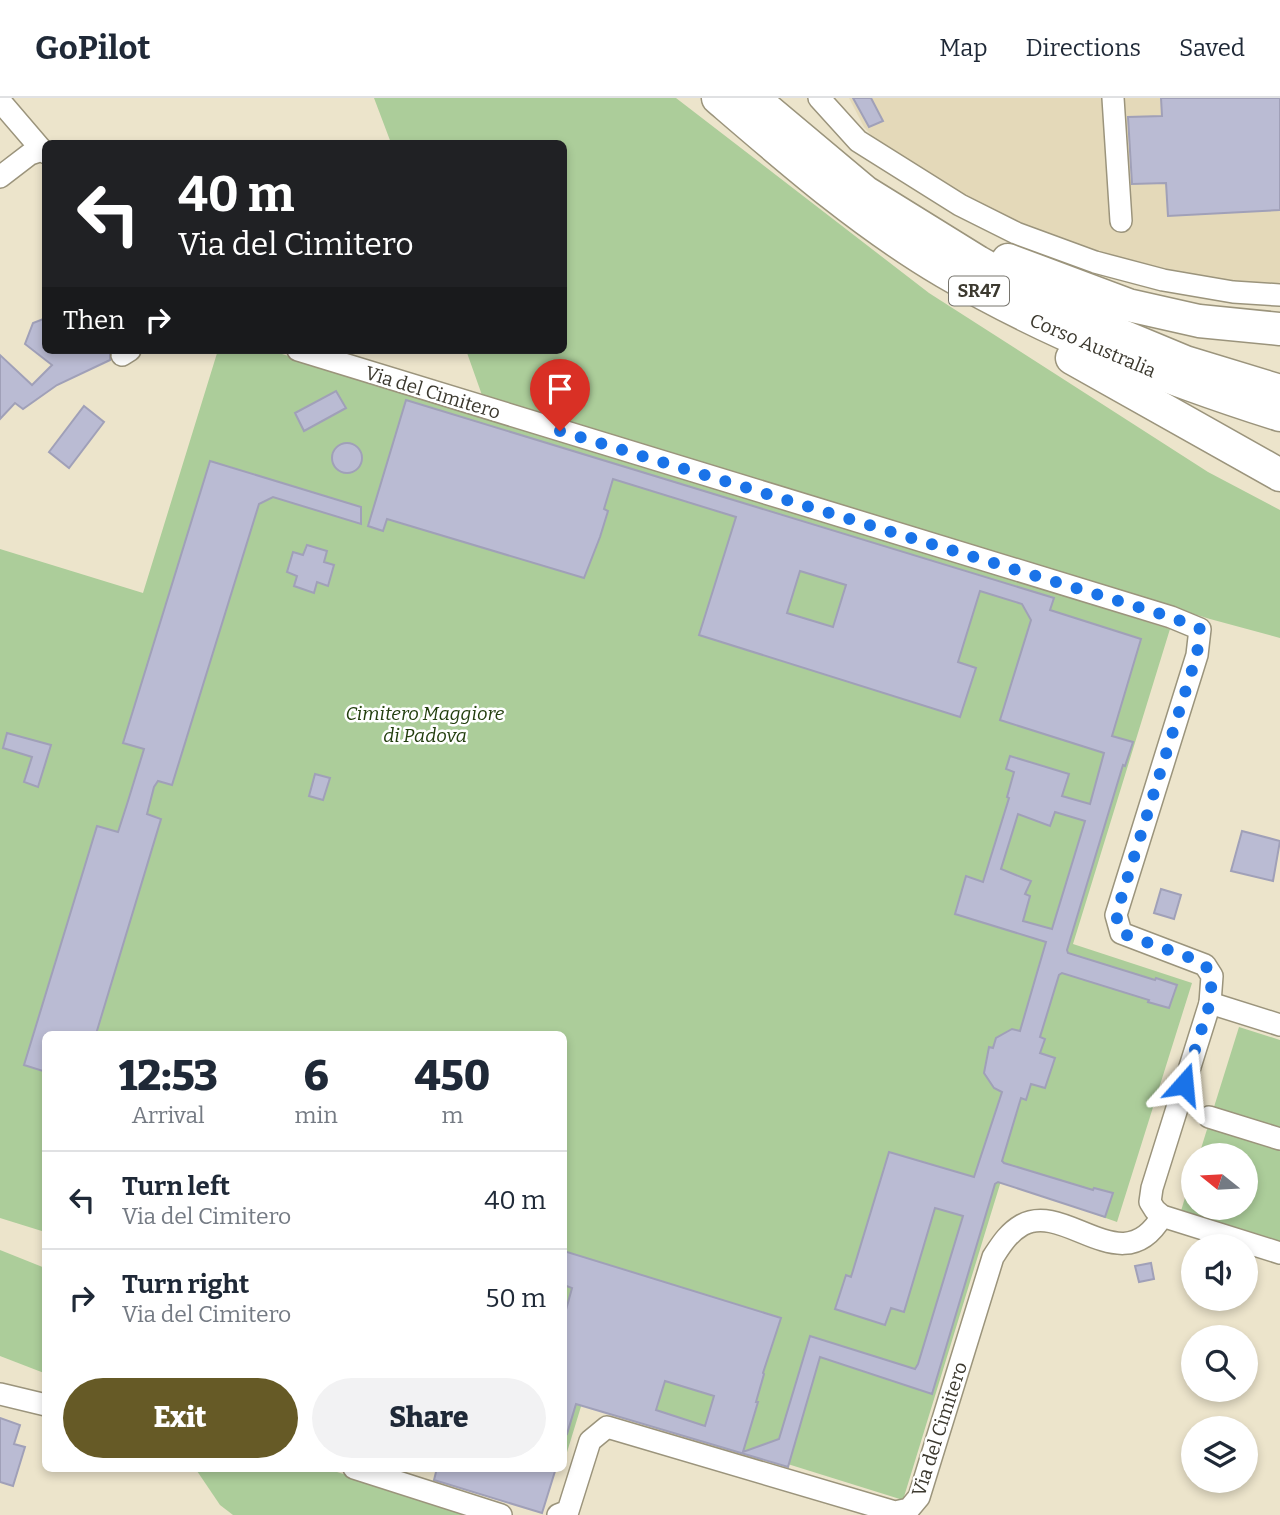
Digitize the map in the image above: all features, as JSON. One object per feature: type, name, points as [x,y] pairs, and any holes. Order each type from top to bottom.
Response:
[{"type":"highway","name":"Corso Australia","points":[[718,98],[809,176],[922,229],[1056,306],[1185,362],[1280,391]]},
{"type":"highway","name":"Corso Australia","points":[[753,98],[860,201],[942,270],[1040,324],[1095,349],[1157,374],[1280,415]]},
{"type":"highway","points":[[860,201],[932,222],[989,253],[1128,305],[1199,321],[1280,329]]},
{"type":"highway","points":[[860,201],[901,253],[949,285],[1026,332],[1280,475]]},
{"type":"street","points":[[819,98],[858,141],[971,211],[1016,233],[1095,262],[1175,282],[1233,292],[1280,295]]},
{"type":"street","points":[[1113,98],[1121,221]]},
{"type":"street","points":[[0,101],[42,150]]},
{"type":"street","points":[[0,177],[30,153],[42,152]]},
{"type":"street","name":"Via del Cimitero","points":[[318,354],[1171,617],[1200,629],[1197,654],[1116,915],[1121,933],[1205,965],[1212,976],[1210,1003],[1152,1188],[1150,1202],[1162,1216],[1145,1239],[1122,1245],[1041,1220],[1023,1224],[1007,1237],[993,1258],[919,1497],[909,1509],[895,1512],[833,1505],[607,1427],[590,1441],[568,1511],[558,1515]]},
{"type":"street","points":[[1210,1003],[1280,1025]]},
{"type":"street","points":[[1209,1117],[1280,1139]]},
{"type":"street","points":[[1162,1216],[1280,1253]]},
{"type":"street","points":[[0,1394],[42,1404]]},
{"type":"street","points":[[367,1472],[501,1515]]},
{"type":"shaded area","points":[[849,98],[1280,98],[1280,292],[1180,283],[1015,229],[884,150],[864,127]]},
{"type":"green space","points":[[374,98],[676,98],[929,293],[1208,472],[1280,510],[1280,638],[483,398],[467,354],[567,354],[567,140],[390,140]]},
{"type":"green space","name":"Cimitero Maggiore di Padova","points":[[217,354],[282,354],[1170,629],[1073,944],[1192,983],[1117,1222],[1001,1181],[903,1500],[583,1400],[567,1452],[567,1031],[42,1031],[42,1231],[0,1218],[0,549],[143,593]]},
{"type":"green space","points":[[1239,1027],[1280,1040],[1280,1242],[1210,1220],[1258,1220],[1258,1143],[1203,1143]]},
{"type":"green space","points":[[0,1250],[42,1267],[42,1372],[0,1356]]},
{"type":"green space","points":[[198,1472],[337,1472],[477,1515],[233,1515],[220,1505]]},
{"type":"building","points":[[853,98],[871,98],[883,121],[869,127]]},
{"type":"building","points":[[1161,98],[1280,98],[1280,210],[1168,216],[1166,183],[1132,184],[1128,117],[1162,116]]},
{"type":"building","points":[[42,320],[42,354],[110,354],[110,360],[57,385],[23,409],[15,403],[0,419],[0,355],[32,385],[52,365],[25,344],[33,323]]},
{"type":"building","points":[[336,391],[346,408],[304,431],[295,413]]},
{"type":"building","points":[[406,400],[1054,598],[1050,610],[1141,639],[1112,736],[1133,742],[1125,766],[1123,765],[1067,950],[1068,953],[1177,985],[1169,1008],[1062,973],[1059,975],[1040,1037],[1045,1039],[1040,1053],[1055,1058],[1045,1088],[1031,1084],[1026,1100],[1021,1098],[1002,1161],[1093,1190],[1094,1188],[1113,1193],[1105,1217],[998,1182],[995,1184],[932,1394],[820,1357],[788,1467],[576,1404],[567,1434],[567,1306],[572,1288],[567,1286],[567,1252],[781,1318],[763,1373],[758,1402],[743,1452],[779,1439],[810,1336],[915,1369],[963,1216],[935,1208],[904,1312],[891,1308],[885,1325],[835,1309],[846,1275],[851,1277],[889,1152],[974,1177],[1002,1092],[994,1088],[984,1073],[989,1047],[993,1048],[996,1038],[1012,1029],[1020,1031],[1046,942],[955,914],[966,876],[983,882],[1009,798],[1007,797],[1014,772],[1006,769],[1010,756],[1069,774],[1062,796],[1090,804],[1104,753],[1000,720],[1031,620],[1022,604],[980,591],[958,662],[976,668],[960,717],[699,635],[736,517],[613,479],[604,509],[608,511],[584,578],[387,519],[383,531],[368,526]],"holes":[[[800,571],[846,585],[833,627],[787,613]],[[1055,812],[1085,821],[1052,929],[1023,921],[1030,896],[1025,894],[1031,881],[1001,869],[1018,814],[1050,826]],[[665,1381],[714,1396],[705,1426],[656,1410]]]},
{"type":"building","points":[[84,406],[104,422],[69,468],[49,452]]},
{"type":"building","points":[[347,443],[353,444],[361,452],[361,464],[353,472],[347,473],[341,472],[333,464],[332,458],[333,452],[341,444]]},
{"type":"building","points":[[210,461],[361,507],[361,524],[273,497],[259,504],[172,785],[158,781],[154,787],[147,814],[161,819],[97,1031],[42,1031],[42,1071],[24,1065],[97,826],[118,832],[144,749],[123,743]]},
{"type":"building","points":[[307,545],[327,551],[324,562],[334,565],[328,586],[317,582],[314,593],[294,586],[297,576],[287,572],[293,552],[303,555]]},
{"type":"building","points":[[7,733],[51,745],[38,787],[24,782],[32,757],[3,748]]},
{"type":"building","points":[[315,774],[330,778],[323,800],[309,796]]},
{"type":"building","points":[[1242,831],[1280,841],[1273,881],[1231,871]]},
{"type":"building","points":[[1161,889],[1181,895],[1174,919],[1154,913]]},
{"type":"building","points":[[1151,1263],[1154,1279],[1139,1282],[1135,1266]]},
{"type":"building","points":[[0,1418],[20,1425],[14,1444],[25,1447],[13,1486],[0,1482]]},
{"type":"building","points":[[436,1472],[555,1472],[542,1513],[434,1480]]},
{"type":"route","points":[[560,431],[1171,617],[1200,629],[1197,654],[1116,915],[1121,933],[1194,959],[1205,965],[1212,976],[1210,1003],[1184,1084]]}]
